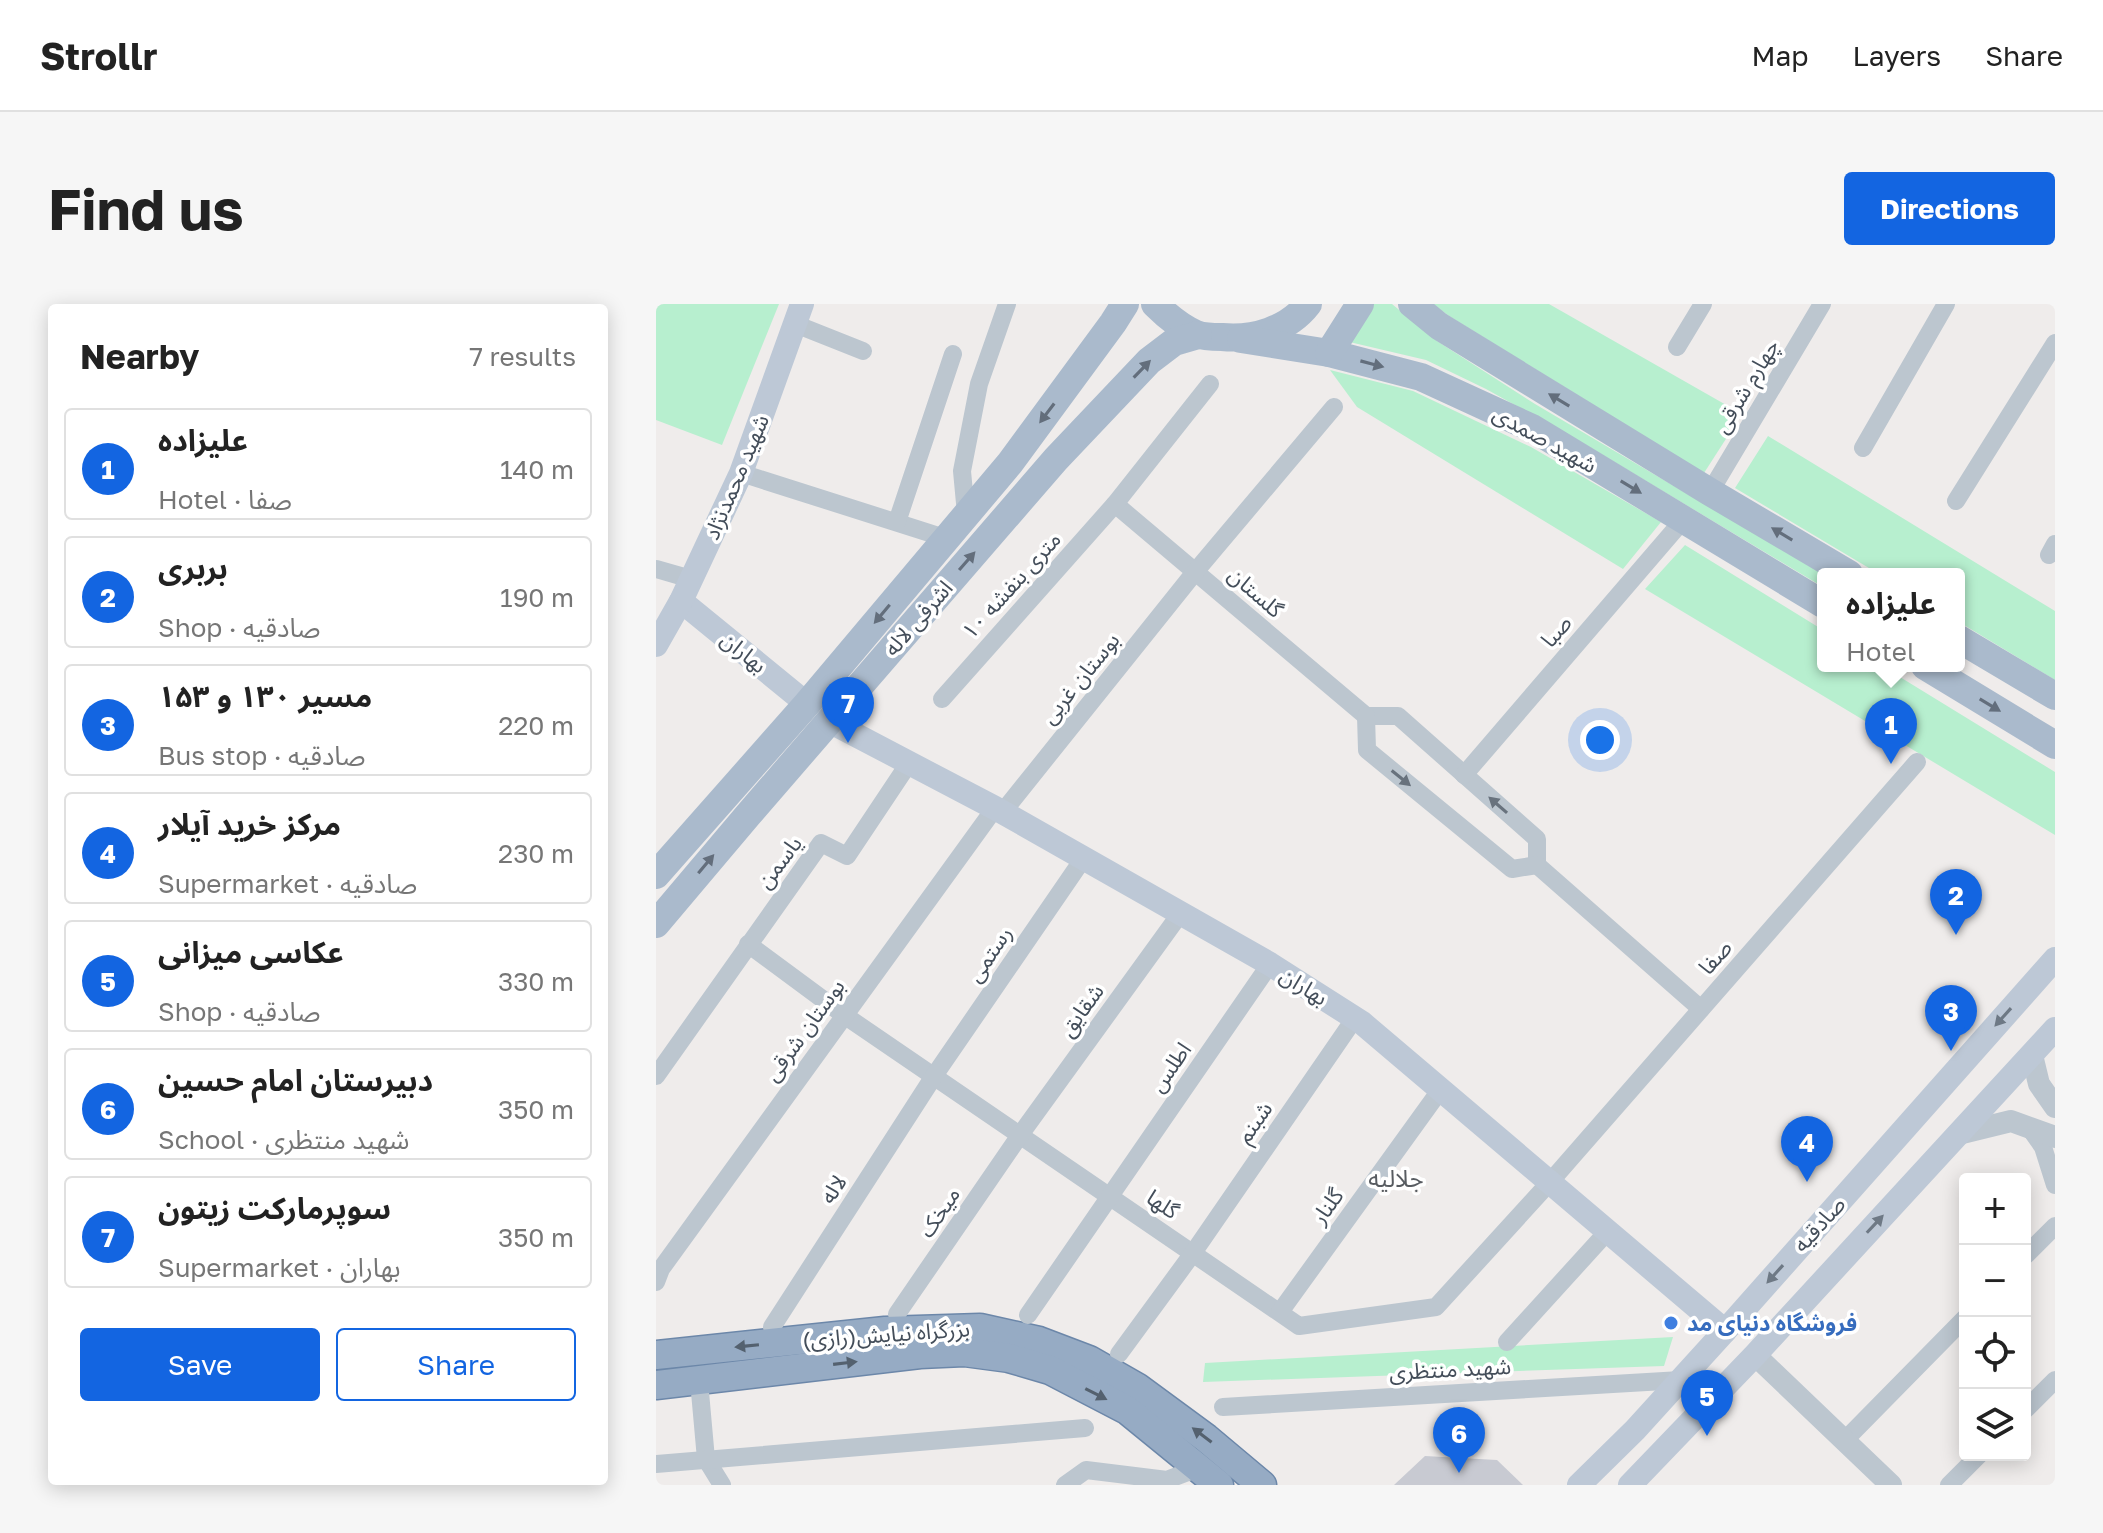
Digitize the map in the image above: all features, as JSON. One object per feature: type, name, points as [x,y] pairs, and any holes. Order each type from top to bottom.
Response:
[{"type":"highway","name":"بزرگراه نیایش(رازی)","points":[[656,1355],[917,1329],[980,1328],[1039,1341],[1089,1360],[1138,1388],[1206,1438],[1262,1485]]},
{"type":"highway","name":"بزرگراه نیایش(رازی)","points":[[656,1385],[920,1354],[964,1352],[1009,1358],[1050,1370],[1127,1410],[1209,1476]]},
{"type":"main road","name":"اشرفی لاله","points":[[656,924],[818,712],[945,538],[1010,463],[1125,304]]},
{"type":"main road","points":[[1155,304],[1171,319],[1198,335]]},
{"type":"main road","points":[[1241,339],[1274,330],[1308,304]]},
{"type":"main road","points":[[1329,353],[1360,304]]},
{"type":"main road","name":"شهید صمدی","points":[[1412,304],[1439,326],[1839,568]]},
{"type":"main road","name":"شهید محمدنژاد","points":[[656,645],[686,590],[741,473],[799,314]]},
{"type":"main road","name":"اشرفی لاله","points":[[659,865],[818,712],[1156,355],[1174,342],[1198,335]]},
{"type":"main road","name":"شهید صمدی","points":[[1198,335],[1329,353],[1421,377],[1532,428],[1817,600]]},
{"type":"main road","name":"بهاران","points":[[686,590],[818,712],[999,810],[1270,964],[1355,1018],[1725,1331]]},
{"type":"main road","points":[[1965,643],[2055,696]]},
{"type":"main road","points":[[1935,672],[2055,745]]},
{"type":"main road","name":"صادقیه","points":[[1579,1485],[1681,1380],[2055,959]]},
{"type":"main road","name":"صادقیه","points":[[1630,1485],[1755,1355],[2055,1029]]},
{"type":"main road","points":[[697,1351],[699,1381]]},
{"type":"street","points":[[966,514],[962,471],[979,384],[1007,304]]},
{"type":"street","points":[[1677,347],[1703,304]]},
{"type":"street","name":"چهارم شرقی","points":[[1710,492],[1822,304]]},
{"type":"street","points":[[1863,448],[1946,304]]},
{"type":"street","points":[[799,314],[863,351]]},
{"type":"street","points":[[1956,501],[2055,343]]},
{"type":"street","points":[[897,522],[953,354]]},
{"type":"street","name":"۱۰ متری بنفشه","points":[[942,699],[1115,504],[1210,384]]},
{"type":"street","name":"بوستان غربی","points":[[999,810],[1334,407]]},
{"type":"street","points":[[741,473],[945,538]]},
{"type":"street","name":"گلستان","points":[[1115,504],[1366,716]]},
{"type":"street","name":"صبا","points":[[1464,775],[1684,519]]},
{"type":"street","points":[[656,569],[686,590]]},
{"type":"street","points":[[1537,865],[1512,869],[1367,750],[1366,716],[1398,716],[1537,839],[1537,865],[1701,1009]]},
{"type":"street","name":"صفا","points":[[1550,1182],[1917,762]]},
{"type":"street","name":"یاسمن","points":[[748,944],[821,843],[847,856],[909,763]]},
{"type":"street","name":"بوستان شرقی","points":[[656,1282],[661,1269],[844,1015],[999,810]]},
{"type":"street","name":"رستمی","points":[[934,1076],[1083,859]]},
{"type":"street","name":"شقایق","points":[[1020,1135],[1180,914]]},
{"type":"street","points":[[656,1076],[748,944]]},
{"type":"street","name":"گلها","points":[[748,944],[844,1015],[1299,1326],[1436,1307],[1550,1182]]},
{"type":"street","name":"اطلس","points":[[1028,1315],[1270,964]]},
{"type":"street","name":"شبنم","points":[[1119,1354],[1193,1253],[1355,1018]]},
{"type":"street","points":[[2032,1055],[2039,1084],[2055,1107]]},
{"type":"street","name":"لاله","points":[[772,1327],[934,1076]]},
{"type":"street","name":"گلنار","points":[[1280,1312],[1441,1089]]},
{"type":"street","points":[[1958,1134],[2011,1121],[2055,1137]]},
{"type":"street","points":[[2029,1127],[2043,1147],[2055,1185]]},
{"type":"street","name":"میخک","points":[[897,1314],[1020,1135]]},
{"type":"street","points":[[2031,1250],[2055,1226]]},
{"type":"street","points":[[1507,1342],[1608,1231]]},
{"type":"street","points":[[1844,1441],[1959,1324]]},
{"type":"street","points":[[1755,1355],[1891,1485]]},
{"type":"street","name":"شهید منتظری","points":[[1223,1407],[1681,1380]]},
{"type":"street","points":[[2031,1404],[2055,1380]]},
{"type":"street","points":[[699,1381],[706,1459],[722,1485]]},
{"type":"street","points":[[656,1464],[1085,1428]]},
{"type":"street","points":[[1949,1485],[1973,1461]]},
{"type":"street","points":[[1065,1485],[1086,1470],[1167,1480],[1209,1476]]},
{"type":"green space","points":[[656,304],[779,304],[722,445],[656,420]]},
{"type":"green space","points":[[1364,304],[1392,304],[1437,341],[1535,404],[1817,570],[1817,583],[1581,442],[1486,389],[1426,360],[1341,340]]},
{"type":"green space","points":[[1433,304],[1549,304],[1742,414],[1704,473]]},
{"type":"green space","points":[[1330,370],[1413,391],[1531,447],[1661,522],[1623,569],[1357,407]]},
{"type":"green space","points":[[1768,436],[2055,611],[2055,680],[1965,626],[1965,568],[1869,568],[1735,488]]},
{"type":"green space","points":[[1685,545],[1817,626],[1817,672],[1892,672],[2055,772],[2055,835],[1645,589]]},
{"type":"green space","points":[[1673,1337],[1664,1366],[1203,1382],[1205,1363]]},
{"type":"building","points":[[1425,1456],[1497,1460],[1523,1485],[1394,1485]]},
{"type":"place","name":"سوپرمارکت زیتون","points":[[848,743]]},
{"type":"place","name":"علیزاده","points":[[1891,764]]},
{"type":"place","name":"بربری","points":[[1956,935]]},
{"type":"place","name":"مسیر ۱۳۰ و ۱۵۳","points":[[1951,1051]]},
{"type":"place","name":"مرکز خرید آیلار","points":[[1807,1182]]},
{"type":"place","name":"فروشگاه دنیای مد","points":[[1671,1323]]},
{"type":"place","name":"عکاسی میزانی","points":[[1707,1436]]},
{"type":"place","name":"دبیرستان امام حسین","points":[[1459,1473]]},
{"type":"district","name":"جلالیه","points":[[1396,1179]]}]
